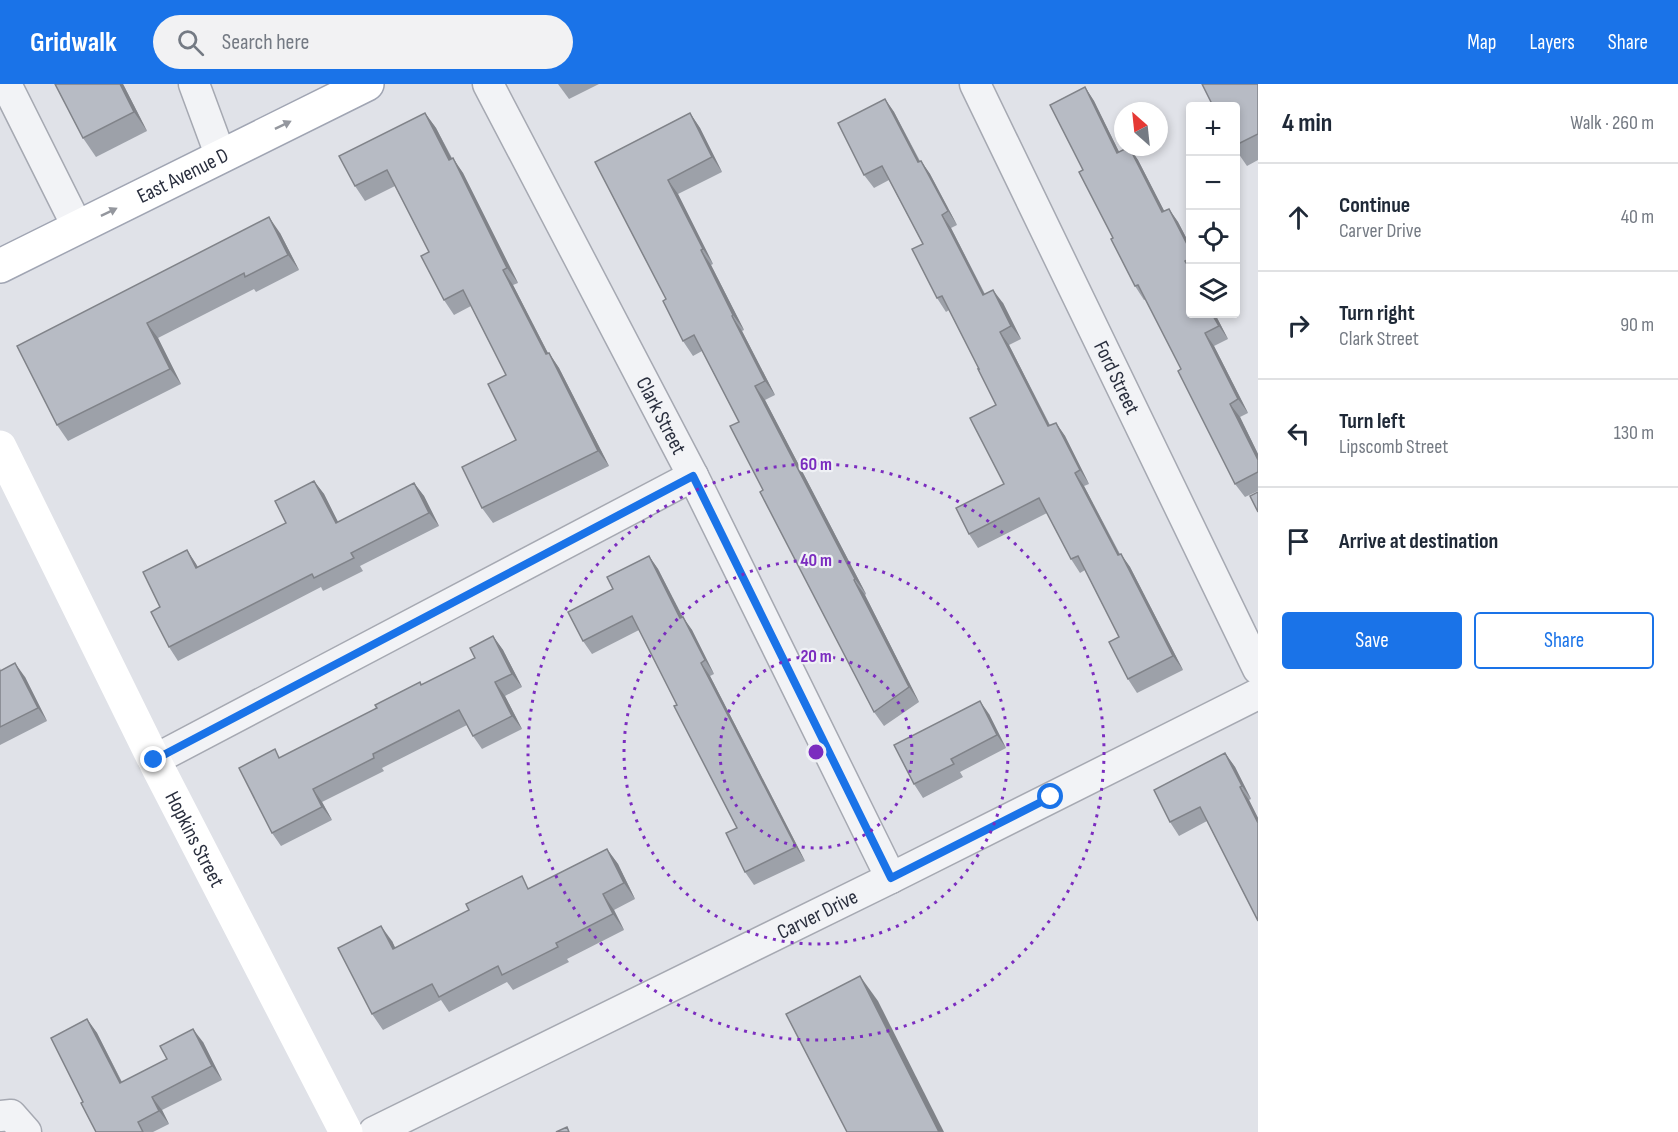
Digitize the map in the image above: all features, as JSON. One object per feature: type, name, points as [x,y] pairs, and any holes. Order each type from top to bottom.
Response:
[{"type":"street","points":[[6,84],[78,228]]},
{"type":"street","points":[[194,84],[221,157]]},
{"type":"street","name":"East Avenue D","points":[[0,266],[367,84]]},
{"type":"street","name":"Clark Street","points":[[489,84],[693,476],[891,878]]},
{"type":"street","name":"Ford Street","points":[[975,84],[1258,669]]},
{"type":"street","name":"Hopkins Street","points":[[0,447],[154,760],[346,1132]]},
{"type":"street","points":[[154,760],[693,476]]},
{"type":"street","name":"Carver Drive","points":[[374,1132],[891,878],[1258,694]]},
{"type":"building","points":[[55,84],[120,84],[134,112],[83,138]]},
{"type":"building","points":[[1202,84],[1258,84],[1258,134],[1240,143],[1240,102],[1211,102]]},
{"type":"building","points":[[1085,87],[1114,147],[1114,156],[1134,156],[1162,212],[1169,209],[1186,242],[1186,318],[1214,318],[1219,326],[1205,333],[1238,399],[1230,404],[1258,460],[1258,472],[1235,484],[1178,371],[1181,369],[1138,285],[1135,286],[1111,239],[1113,238],[1079,172],[1083,170],[1050,105]]},
{"type":"building","points":[[885,99],[918,162],[921,161],[948,211],[942,215],[983,295],[993,290],[1011,326],[1000,332],[1048,426],[1056,423],[1080,470],[1075,473],[1118,555],[1121,554],[1173,656],[1128,679],[1109,642],[1119,637],[1078,556],[1071,559],[1039,498],[969,534],[956,508],[1004,484],[970,418],[996,405],[942,296],[937,298],[912,249],[923,244],[882,166],[864,175],[838,123]]},
{"type":"building","points":[[425,113],[449,160],[453,158],[507,268],[503,270],[546,354],[549,353],[598,451],[482,508],[462,467],[516,440],[488,384],[506,375],[463,290],[444,300],[421,256],[429,252],[387,170],[355,186],[339,156]]},
{"type":"building","points":[[690,113],[712,157],[668,180],[765,381],[755,386],[909,687],[874,712],[760,492],[763,490],[730,426],[739,422],[694,335],[683,341],[663,301],[666,299],[595,162]]},
{"type":"building","points":[[269,217],[288,255],[245,277],[244,273],[147,323],[170,369],[57,425],[17,346]]},
{"type":"building","points":[[314,481],[336,523],[414,483],[429,513],[351,553],[354,558],[314,578],[312,574],[169,647],[151,612],[160,607],[143,572],[187,550],[196,568],[286,523],[275,501]]},
{"type":"building","points":[[1258,492],[1258,512],[1250,496]]},
{"type":"building","points":[[649,556],[680,618],[683,617],[705,660],[701,663],[796,847],[745,872],[726,833],[737,828],[674,706],[677,705],[632,616],[583,641],[568,612],[613,589],[607,577]]},
{"type":"building","points":[[493,636],[512,674],[495,682],[512,716],[473,736],[459,710],[373,754],[374,758],[313,789],[322,807],[272,833],[239,768],[275,749],[279,758],[377,708],[375,705],[420,682],[421,685],[475,658],[470,648]]},
{"type":"building","points":[[15,663],[38,708],[0,727],[0,671]]},
{"type":"building","points":[[980,701],[997,735],[951,759],[954,764],[914,784],[894,745]]},
{"type":"building","points":[[1225,753],[1258,823],[1258,921],[1200,807],[1170,822],[1154,790]]},
{"type":"building","points":[[607,849],[624,883],[603,894],[613,914],[556,943],[558,947],[502,975],[498,966],[439,997],[432,984],[372,1014],[338,948],[381,926],[393,949],[469,910],[466,904],[522,876],[528,889]]},
{"type":"building","points":[[860,976],[939,1132],[847,1132],[786,1014]]},
{"type":"building","points":[[87,1019],[120,1083],[167,1059],[160,1046],[193,1029],[212,1066],[152,1097],[159,1111],[138,1122],[143,1132],[96,1132],[51,1038]]},
{"type":"building","points":[[567,1127],[569,1132],[556,1132]]},
{"type":"route","points":[[154,760],[693,476],[891,878],[1051,797]]}]
